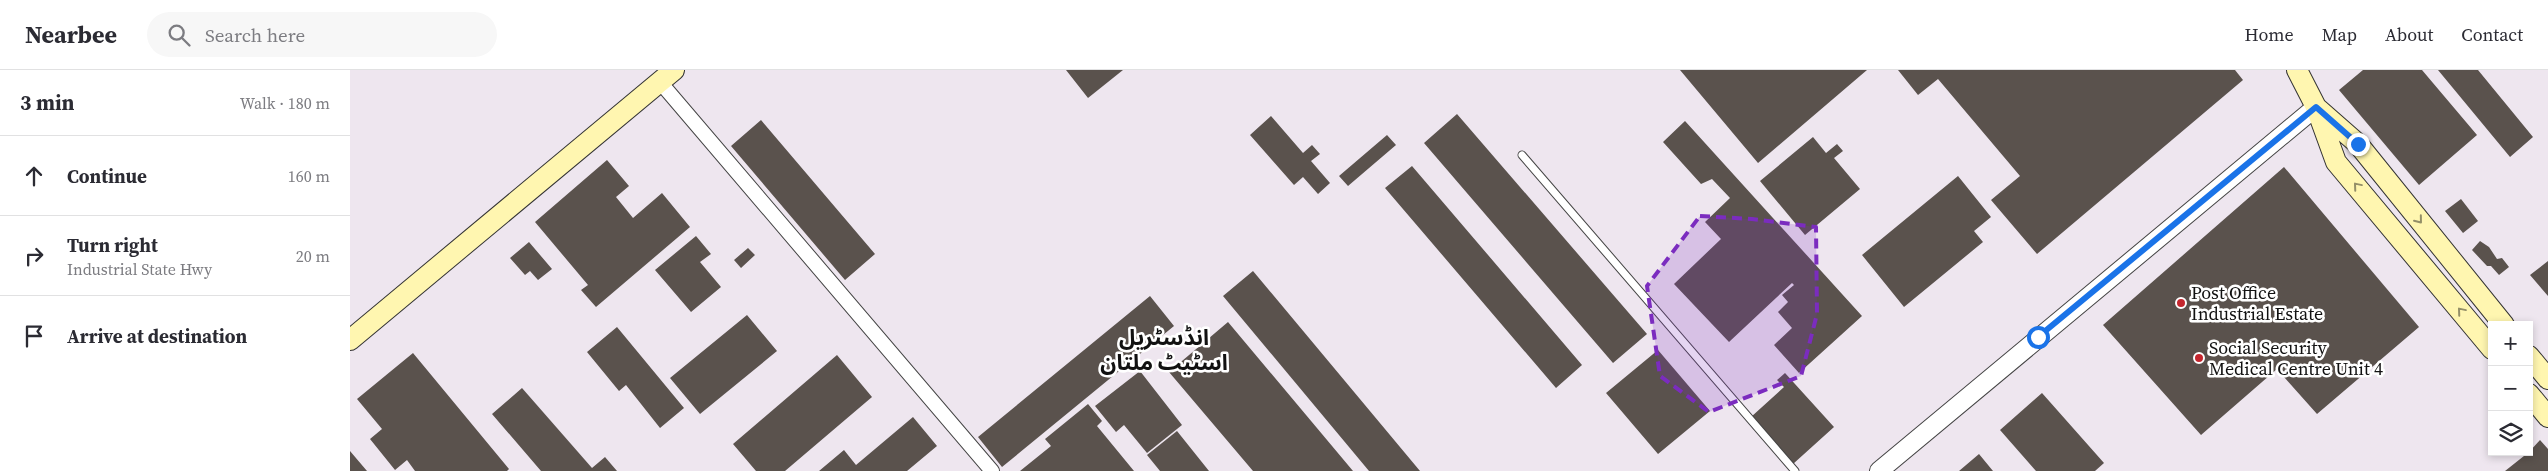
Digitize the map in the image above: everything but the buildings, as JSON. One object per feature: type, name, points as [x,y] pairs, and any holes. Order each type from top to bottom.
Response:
[{"type":"main road","points":[[2296,70],[2316,107],[2336,162],[2488,344]]},
{"type":"main road","points":[[350,340],[667,76]]},
{"type":"main road","points":[[2316,107],[2358,144],[2501,321]]},
{"type":"main road","points":[[2533,361],[2548,379]]},
{"type":"main road","points":[[2533,399],[2548,417]]},
{"type":"street","points":[[667,76],[992,471]]},
{"type":"street","points":[[1879,471],[2316,107]]},
{"type":"lane","points":[[1522,155],[1795,471]]},
{"type":"highlighted area","points":[[1700,216],[1752,219],[1816,227],[1817,314],[1801,376],[1709,412],[1660,376],[1647,286]]},
{"type":"shaded area","points":[[350,70],[2548,70],[2548,471],[350,471]]},
{"type":"place","name":"Post Office Industrial Estate","points":[[2181,303]]},
{"type":"place","name":"Social Security Medical Centre Unit 4","points":[[2199,358]]},
{"type":"district","name":"انڈسٹریل اسٹیٹ ملتان","points":[[1164,350]]},
{"type":"route","points":[[2038,337],[2316,107],[2358,144]]}]
